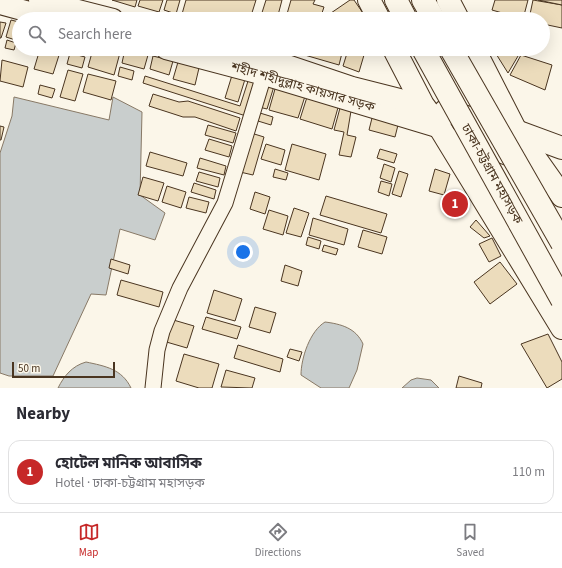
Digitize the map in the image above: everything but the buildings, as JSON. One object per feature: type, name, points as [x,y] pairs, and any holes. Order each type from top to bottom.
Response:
[{"type":"highway","points":[[369,0],[375,12]]},
{"type":"highway","points":[[396,0],[402,12]]},
{"type":"highway","points":[[423,0],[430,12]]},
{"type":"highway","points":[[448,0],[454,12]]},
{"type":"highway","points":[[398,56],[423,104],[440,128],[562,328]]},
{"type":"highway","name":"ঢাকা-চট্টগ্রাম মহাসড়ক","points":[[427,56],[562,300]]},
{"type":"highway","name":"ঢাকা-চট্টগ্রাম মহাসড়ক","points":[[455,56],[562,244]]},
{"type":"highway","points":[[478,56],[516,131],[540,167],[562,196]]},
{"type":"highway","points":[[423,104],[516,131],[562,148]]},
{"type":"highway","points":[[440,128],[540,167],[562,174]]},
{"type":"main road","points":[[39,0],[86,12]]},
{"type":"main road","points":[[0,4],[29,12]]},
{"type":"main road","name":"শহীদ শহীদুল্লাহ কায়সার সড়ক","points":[[205,56],[267,67],[423,104]]},
{"type":"main road","name":"শহীদ শহীদুল্লাহ কায়সার সড়ক","points":[[245,56],[267,67],[440,128]]},
{"type":"street","points":[[153,388],[157,350],[162,331],[180,288],[225,203],[267,67]]},
{"type":"shaded area","points":[[14,97],[109,120],[113,97],[142,112],[140,195],[165,213],[155,240],[120,229],[106,295],[91,294],[53,376],[9,376],[0,373],[0,153],[12,116]]},
{"type":"shaded area","points":[[325,322],[337,324],[347,328],[356,334],[363,344],[357,370],[349,388],[321,388],[301,375],[301,368],[307,346],[315,332]]},
{"type":"shaded area","points":[[86,362],[100,365],[118,372],[123,376],[131,388],[58,388],[69,372]]},
{"type":"shaded area","points":[[417,378],[431,380],[439,388],[402,388],[411,380]]},
{"type":"place","name":"হোটেল মানিক আবাসিক","points":[[455,204]]}]
